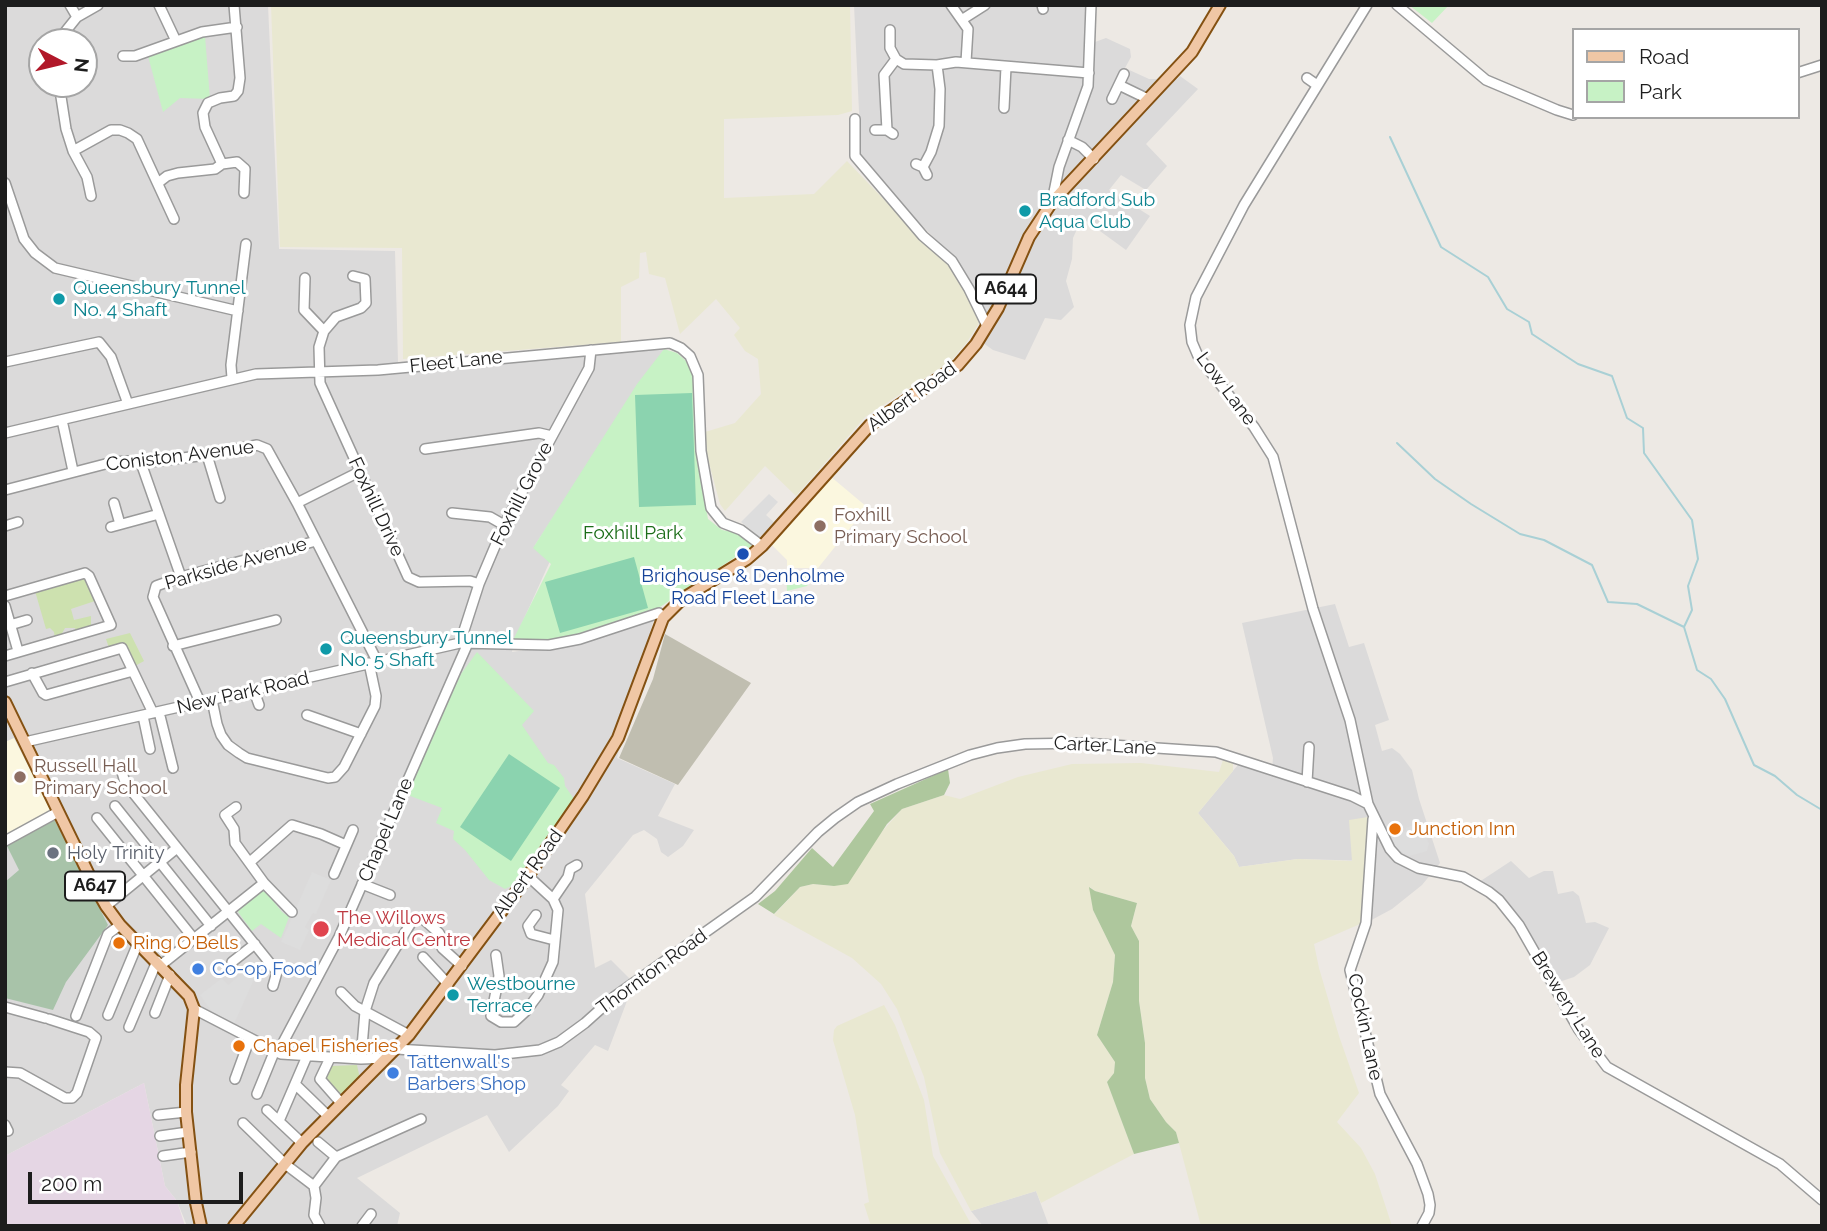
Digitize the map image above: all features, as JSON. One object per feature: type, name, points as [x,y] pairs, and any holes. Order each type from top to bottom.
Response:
[{"type":"main road","name":"Albert Road","points":[[762,545],[870,425],[958,365],[976,344],[998,308],[1030,237],[1052,202],[1192,52],[1220,5]]},
{"type":"main road","name":"A644","points":[[663,618],[682,599],[747,559],[762,545]]},
{"type":"main road","name":"Albert Road","points":[[234,1226],[302,1143],[409,1035],[528,876],[582,798],[618,738],[663,618]]},
{"type":"main road","name":"A647","points":[[5,702],[106,906],[120,925],[188,996],[194,1009]]},
{"type":"main road","points":[[194,1009],[186,1112],[201,1226]]},
{"type":"street","points":[[70,5],[77,17]]},
{"type":"street","points":[[68,28],[77,17],[99,5]]},
{"type":"street","points":[[159,5],[176,41]]},
{"type":"street","points":[[222,164],[205,127],[203,113],[208,103],[234,96],[238,91],[240,78],[234,5]]},
{"type":"street","points":[[951,5],[968,29],[966,62]]},
{"type":"street","points":[[963,19],[985,5]]},
{"type":"street","points":[[1052,202],[1056,175],[1088,86],[1091,5]]},
{"type":"street","name":"Low Lane","points":[[1367,5],[1244,205],[1196,297],[1190,325],[1192,342],[1198,356],[1254,427],[1273,457],[1312,609],[1350,720],[1368,804]]},
{"type":"street","points":[[1396,5],[1486,80],[1572,115]]},
{"type":"street","points":[[123,56],[135,56],[202,32],[237,27]]},
{"type":"street","points":[[893,36],[890,48],[896,59],[904,64],[966,62],[1089,73]]},
{"type":"street","points":[[875,130],[890,132],[884,75],[896,59]]},
{"type":"street","points":[[922,168],[931,152],[939,126],[940,89],[937,65]]},
{"type":"street","points":[[1799,72],[1822,65]]},
{"type":"street","points":[[1004,107],[1006,67]]},
{"type":"street","points":[[1112,99],[1124,74]]},
{"type":"street","points":[[1307,78],[1317,85]]},
{"type":"street","points":[[1119,85],[1148,99]]},
{"type":"street","points":[[61,98],[64,123],[73,151],[87,177],[91,196]]},
{"type":"street","points":[[855,118],[855,156],[923,236],[952,261],[987,326]]},
{"type":"street","points":[[73,151],[111,130],[128,133],[136,139],[174,219]]},
{"type":"street","points":[[1068,140],[1082,147],[1094,159]]},
{"type":"street","points":[[158,183],[167,176],[215,169],[222,164],[237,162],[244,169],[244,193]]},
{"type":"street","points":[[5,184],[24,239],[35,253],[55,268],[237,311]]},
{"type":"street","points":[[232,378],[231,365],[246,244]]},
{"type":"street","points":[[318,371],[319,347],[324,331],[336,317],[361,308],[366,303],[369,278],[353,276]]},
{"type":"street","points":[[305,278],[304,310],[324,331]]},
{"type":"street","points":[[5,362],[99,342],[111,356],[128,404]]},
{"type":"street","name":"Fleet Lane","points":[[5,433],[256,374],[378,370],[670,343],[690,356],[698,375],[701,451],[711,508],[723,523],[741,530],[762,545]]},
{"type":"street","name":"Foxhill Grove","points":[[464,643],[479,584],[504,525],[589,368],[591,350]]},
{"type":"street","name":"Foxhill Drive","points":[[318,371],[320,383],[408,577],[419,582],[470,581],[479,584]]},
{"type":"street","points":[[62,420],[73,471]]},
{"type":"street","points":[[425,449],[539,433],[552,436]]},
{"type":"street","name":"Coniston Avenue","points":[[5,490],[113,462],[141,463],[207,455],[257,444],[267,449],[297,503]]},
{"type":"street","points":[[207,455],[220,498]]},
{"type":"street","points":[[141,463],[181,577]]},
{"type":"street","points":[[212,700],[216,724],[221,735],[228,745],[247,758],[328,778],[340,773],[376,702],[373,662],[297,503],[359,472]]},
{"type":"street","points":[[114,503],[115,525],[159,514]]},
{"type":"street","points":[[452,513],[490,517],[504,525]]},
{"type":"street","points":[[5,526],[18,522]]},
{"type":"street","name":"Parkside Avenue","points":[[200,702],[173,646],[153,592],[161,583],[316,541]]},
{"type":"street","points":[[5,596],[85,573],[89,576],[111,625],[5,656]]},
{"type":"street","points":[[5,606],[18,651]]},
{"type":"street","name":"New Park Road","points":[[26,742],[464,643],[549,645],[580,639],[659,613],[663,618]]},
{"type":"street","points":[[10,625],[27,620]]},
{"type":"street","points":[[173,646],[276,620]]},
{"type":"street","name":"Chapel Lane","points":[[257,1094],[276,1051],[339,937],[464,643]]},
{"type":"street","points":[[5,682],[122,649],[156,713],[173,768]]},
{"type":"street","points":[[32,673],[46,695],[133,671]]},
{"type":"street","points":[[254,691],[258,705]]},
{"type":"street","points":[[319,708],[311,716],[361,734]]},
{"type":"street","points":[[143,716],[149,749]]},
{"type":"street","name":"Carter Lane","points":[[835,818],[858,802],[933,770],[997,748],[1025,744],[1083,743],[1216,752],[1352,796],[1368,804]]},
{"type":"street","points":[[1307,782],[1309,747]]},
{"type":"street","points":[[120,765],[124,779],[134,794],[276,972],[273,986]]},
{"type":"street","points":[[1368,804],[1373,817]]},
{"type":"street","points":[[115,806],[211,926]]},
{"type":"street","points":[[236,807],[225,815],[233,829],[235,843],[264,883],[292,912]]},
{"type":"street","points":[[5,841],[58,812]]},
{"type":"street","name":"Brewery Lane","points":[[1373,817],[1390,849],[1404,862],[1418,868],[1463,877],[1499,900],[1519,925],[1579,1030],[1607,1067],[1780,1164],[1822,1200]]},
{"type":"street","name":"Cockin Lane","points":[[1373,817],[1366,923],[1350,970],[1380,1094],[1417,1164],[1428,1194],[1429,1213],[1422,1226]]},
{"type":"street","points":[[97,818],[194,939]]},
{"type":"street","name":"Thornton Road","points":[[396,1049],[504,1055],[540,1050],[559,1042],[614,997],[755,897],[835,818]]},
{"type":"street","points":[[250,862],[292,825],[346,845]]},
{"type":"street","points":[[334,874],[353,830]]},
{"type":"street","points":[[106,906],[177,848]]},
{"type":"street","points":[[553,899],[568,877],[570,869],[577,865]]},
{"type":"street","points":[[496,955],[499,976],[489,1017],[501,1022],[514,1022],[538,995],[553,961],[558,910],[553,899],[528,876]]},
{"type":"street","points":[[129,1027],[159,963],[194,939],[264,883]]},
{"type":"street","points":[[362,884],[390,895]]},
{"type":"street","points":[[536,915],[528,926],[531,934],[554,940]]},
{"type":"street","points":[[362,1059],[365,1011],[374,983],[414,918],[423,919],[439,933],[443,940],[442,948],[462,966]]},
{"type":"street","points":[[76,1016],[108,934],[120,925]]},
{"type":"street","points":[[108,1015],[138,943]]},
{"type":"street","points":[[232,962],[255,944]]},
{"type":"street","points":[[423,957],[447,984]]},
{"type":"street","points":[[155,1013],[170,975]]},
{"type":"street","points":[[341,992],[355,1006],[409,1035]]},
{"type":"street","points":[[5,1007],[89,1032],[96,1038],[77,1093],[72,1098],[65,1098],[20,1073],[5,1072]]},
{"type":"street","points":[[194,1009],[276,1051],[330,1058],[386,1058]]},
{"type":"street","points":[[235,1079],[250,1038]]},
{"type":"street","points":[[279,1121],[307,1056]]},
{"type":"street","points":[[330,1058],[320,1079],[341,1103]]},
{"type":"street","points":[[295,1084],[328,1116]]},
{"type":"street","points":[[268,1110],[302,1143]]},
{"type":"street","points":[[158,1115],[186,1112]]},
{"type":"street","points":[[314,1186],[336,1157],[421,1119]]},
{"type":"street","points":[[243,1123],[285,1164],[314,1186],[314,1215],[320,1226]]},
{"type":"street","points":[[160,1136],[188,1132]]},
{"type":"street","points":[[318,1143],[336,1157]]},
{"type":"street","points":[[163,1156],[191,1152]]},
{"type":"street","points":[[364,1225],[371,1214]]},
{"type":"shaded area","points":[[5,5],[268,5],[279,249],[395,251],[398,362],[665,348],[535,545],[550,561],[514,641],[512,652],[583,641],[654,618],[617,758],[675,784],[658,816],[694,830],[683,846],[668,857],[661,852],[657,839],[644,830],[633,835],[585,894],[595,968],[611,960],[629,978],[630,993],[608,1051],[595,1045],[561,1085],[569,1091],[558,1106],[509,1152],[487,1115],[357,1178],[400,1213],[397,1226],[187,1226],[177,1201],[165,1186],[144,1083],[5,1156]]},
{"type":"shaded area","points":[[854,5],[1096,5],[1095,42],[1106,38],[1130,49],[1131,57],[1125,68],[1149,79],[1177,79],[1180,76],[1198,89],[1146,144],[1167,166],[1146,190],[1121,175],[1109,190],[1150,216],[1126,250],[1082,218],[1073,238],[1072,259],[1066,281],[1074,307],[1061,320],[1045,318],[1025,360],[993,350],[983,343],[987,317],[951,255],[905,208],[861,154]]},
{"type":"shaded area","name":"Foxhill Primary School","points":[[830,476],[867,507],[818,568],[787,568],[787,560],[772,545]]},
{"type":"shaded area","points":[[769,494],[778,502],[766,515],[776,524],[761,538],[741,522]]},
{"type":"shaded area","points":[[1335,604],[1349,647],[1364,643],[1389,720],[1375,725],[1382,751],[1392,748],[1412,770],[1440,863],[1422,885],[1392,909],[1366,923],[1371,861],[1298,859],[1239,867],[1234,856],[1198,813],[1242,760],[1272,769],[1273,758],[1242,623]]},
{"type":"shaded area","points":[[665,634],[751,683],[678,785],[619,758],[653,679]]},
{"type":"shaded area","name":"Russell Hall Primary School","points":[[14,738],[52,813],[5,837],[5,742]]},
{"type":"shaded area","points":[[1420,822],[1429,844],[1427,851],[1409,856],[1393,847],[1390,838]]},
{"type":"shaded area","points":[[1511,861],[1529,878],[1544,871],[1553,871],[1558,894],[1573,891],[1579,896],[1586,923],[1595,922],[1609,928],[1590,965],[1574,977],[1553,984],[1519,925],[1476,884]]},
{"type":"shaded area","points":[[312,872],[331,880],[316,914],[313,913],[305,927],[309,930],[300,950],[281,942]]},
{"type":"shaded area","points":[[249,968],[256,975],[234,1024],[214,1015],[200,995],[222,978],[228,985]]},
{"type":"shaded area","points":[[144,1083],[165,1186],[177,1201],[185,1226],[5,1226],[5,1156]]},
{"type":"shaded area","points":[[1036,1191],[1049,1226],[983,1226],[971,1211]]},
{"type":"green space","points":[[271,5],[850,5],[852,111],[838,115],[724,119],[724,198],[814,194],[847,161],[936,254],[951,265],[970,296],[979,323],[951,361],[865,417],[796,496],[765,466],[725,511],[720,504],[705,448],[705,432],[735,423],[761,394],[758,359],[745,351],[734,335],[740,328],[716,299],[680,334],[665,278],[649,274],[646,252],[640,253],[639,278],[621,287],[621,342],[403,359],[402,248],[280,247]]},
{"type":"green space","points":[[1409,5],[1449,5],[1432,23]]},
{"type":"green space","points":[[205,36],[210,99],[180,98],[163,112],[148,56]]},
{"type":"green space","name":"Foxhill Park","points":[[664,349],[677,353],[686,361],[694,379],[698,463],[708,519],[722,530],[738,533],[752,546],[654,611],[567,638],[512,642],[551,564],[533,548],[637,384]]},
{"type":"green space","points":[[692,393],[696,505],[639,507],[635,395]]},
{"type":"green space","points":[[634,557],[648,608],[560,633],[545,582]]},
{"type":"green space","points":[[786,571],[814,571],[815,575],[807,586],[787,591]]},
{"type":"green space","points":[[86,577],[98,600],[71,609],[74,620],[91,616],[91,628],[76,632],[75,628],[65,628],[60,637],[55,639],[54,632],[50,628],[46,629],[35,591]]},
{"type":"green space","points":[[130,633],[144,661],[135,666],[124,643],[109,648],[106,639]]},
{"type":"green space","points":[[477,652],[534,711],[522,725],[548,763],[554,765],[564,778],[565,786],[574,799],[511,886],[505,889],[489,880],[453,839],[454,831],[436,823],[442,808],[405,794],[461,674]]},
{"type":"green space","points":[[509,754],[560,788],[511,861],[460,827]]},
{"type":"green space","points":[[1223,760],[1233,762],[1233,771],[1198,813],[1234,856],[1239,867],[1298,859],[1352,861],[1349,820],[1368,817],[1363,915],[1360,924],[1314,944],[1339,1036],[1359,1093],[1337,1122],[1361,1148],[1375,1174],[1392,1226],[1201,1226],[1176,1132],[1150,1099],[1145,1078],[1145,1042],[1139,1001],[1139,941],[1131,926],[1137,903],[1095,891],[1090,887],[1093,910],[1115,955],[1113,982],[1097,1035],[1115,1062],[1114,1073],[1107,1082],[1134,1154],[1041,1203],[1036,1191],[971,1211],[940,1153],[924,1077],[897,1009],[881,984],[852,958],[774,915],[800,887],[813,884],[834,886],[902,809],[944,795],[960,799],[1018,777],[1072,764],[1141,763],[1219,772]]},
{"type":"green space","points":[[948,769],[950,783],[944,795],[902,809],[887,824],[848,884],[813,884],[800,887],[774,914],[758,904],[775,891],[812,848],[833,867],[874,811],[870,804]]},
{"type":"green space","points":[[54,819],[108,925],[66,982],[53,1010],[5,998],[5,882],[19,870],[6,844]]},
{"type":"green space","points":[[1089,887],[1137,903],[1131,926],[1139,941],[1139,1001],[1145,1043],[1145,1078],[1150,1099],[1176,1132],[1179,1143],[1134,1154],[1107,1082],[1114,1073],[1115,1062],[1097,1035],[1113,982],[1115,955],[1093,910]]},
{"type":"green space","points":[[262,891],[289,917],[281,938],[261,924],[252,931],[238,912]]},
{"type":"green space","points":[[884,1005],[895,1025],[924,1100],[933,1156],[971,1224],[969,1226],[871,1226],[864,1204],[869,1202],[855,1115],[833,1040],[837,1026]]},
{"type":"green space","points":[[357,1065],[360,1079],[341,1094],[326,1082],[326,1073],[331,1066]]},
{"type":"waterway","points":[[1390,137],[1441,247],[1488,277],[1507,309],[1529,322],[1532,334],[1578,364],[1612,376],[1627,418],[1643,428],[1644,453],[1692,520],[1698,559],[1688,586],[1692,610],[1684,627]]},
{"type":"waterway","points":[[1397,443],[1435,479],[1471,504],[1520,534],[1544,540],[1592,565],[1608,602],[1637,604],[1684,627],[1697,670],[1711,679],[1725,699],[1754,765],[1775,776],[1797,795],[1822,810]]},
{"type":"place","name":"Bradford Sub Aqua Club","points":[[1025,211]]},
{"type":"place","name":"Queensbury Tunnel No. 4 Shaft","points":[[59,299]]},
{"type":"place","name":"Foxhill Primary School","points":[[820,526]]},
{"type":"place","name":"Brighouse & Denholme Road Fleet Lane","points":[[743,554]]},
{"type":"place","name":"Queensbury Tunnel No. 5 Shaft","points":[[326,649]]},
{"type":"place","name":"Russell Hall Primary School","points":[[20,777]]},
{"type":"place","name":"Junction Inn","points":[[1395,829]]},
{"type":"place","name":"Holy Trinity","points":[[53,853]]},
{"type":"place","name":"The Willows Medical Centre","points":[[321,929]]},
{"type":"place","name":"Ring O'Bells","points":[[119,943]]},
{"type":"place","name":"Co-op Food","points":[[198,969]]},
{"type":"place","name":"Westbourne Terrace","points":[[453,995]]},
{"type":"place","name":"Chapel Fisheries","points":[[239,1046]]},
{"type":"place","name":"Tattenwall's Barbers Shop","points":[[393,1073]]}]
